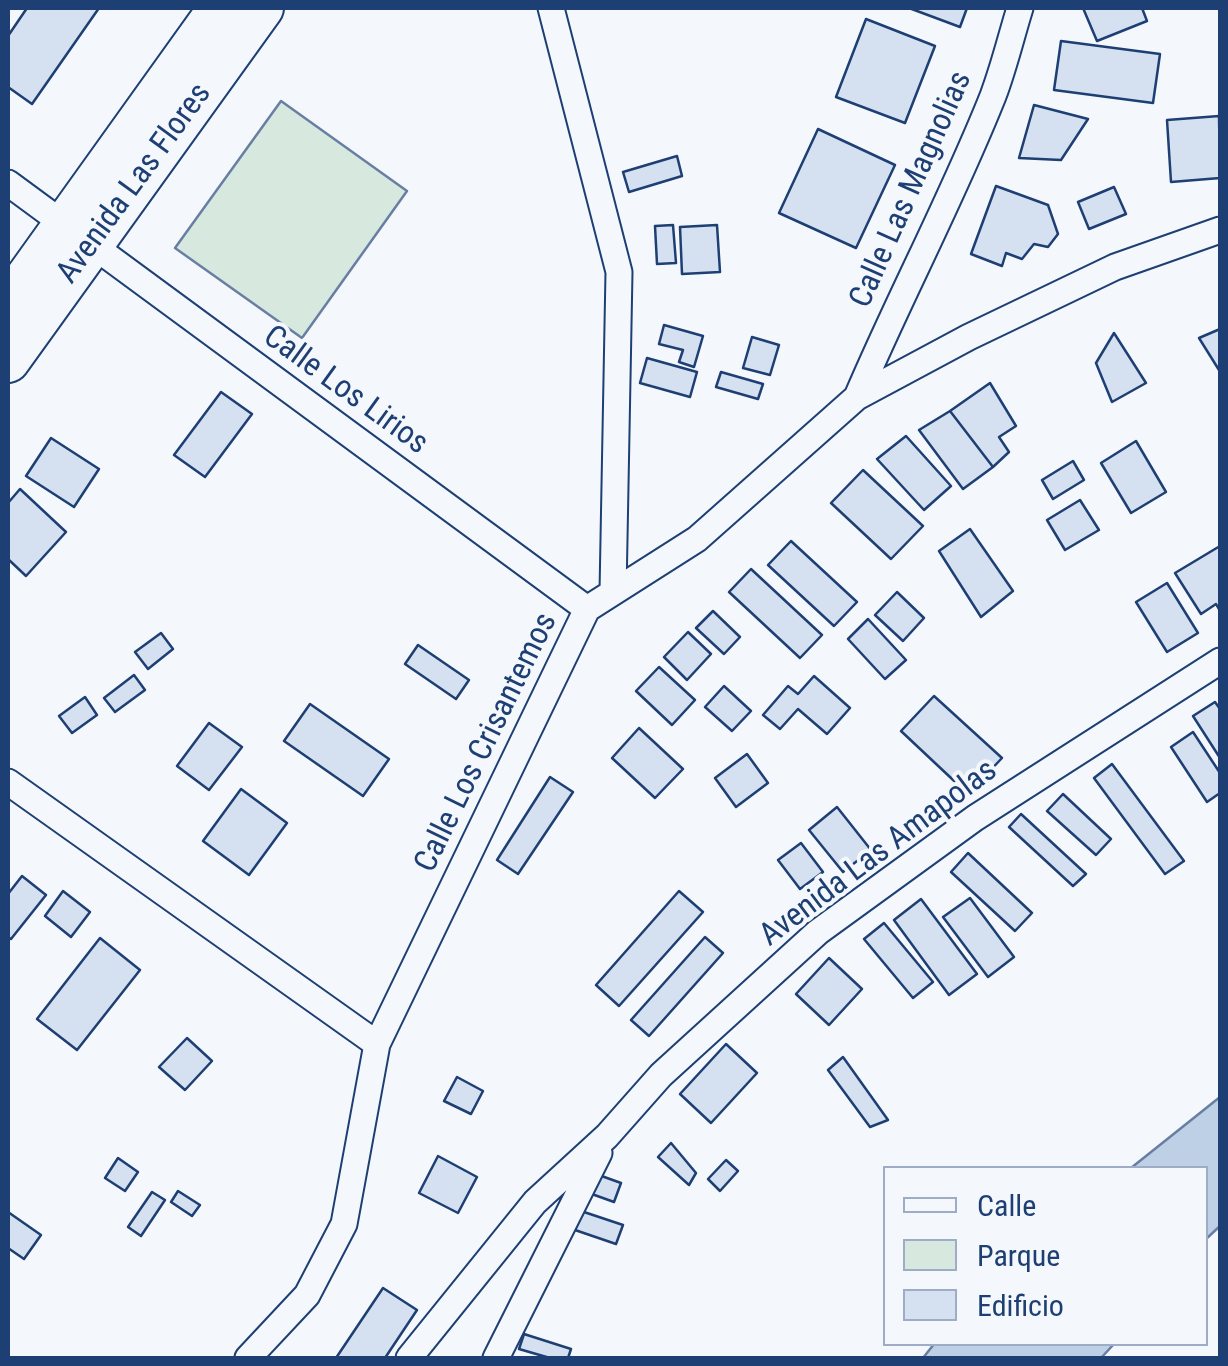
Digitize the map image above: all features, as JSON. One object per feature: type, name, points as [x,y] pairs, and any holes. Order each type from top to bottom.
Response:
[{"type":"highway","name":"Avenida Las Flores","points":[[8,361],[78,235],[220,8]]},
{"type":"highway","name":"Avenida Las Flores","points":[[8,304],[78,235],[262,8]]},
{"type":"street","points":[[551,8],[620,272],[613,592]]},
{"type":"street","name":"Calle Las Magnolias","points":[[857,397],[987,110],[1020,8]]},
{"type":"street","name":"Calle Los Lirios","points":[[8,183],[587,609]]},
{"type":"street","name":"Calle Los Crisantemos","points":[[248,1358],[307,1294],[344,1224],[377,1044],[587,609],[696,539],[857,397],[969,337],[1116,267],[1220,230]]},
{"type":"street","name":"Avenida Las Amapolas","points":[[607,1136],[661,1075],[818,932],[975,818],[1220,661]]},
{"type":"street","points":[[8,782],[377,1044]]},
{"type":"street","points":[[410,1358],[535,1202],[607,1136]]},
{"type":"street","points":[[496,1358],[607,1136]]},
{"type":"green space","points":[[281,101],[407,191],[302,338],[175,248]]},
{"type":"water","points":[[1220,1097],[1220,1226],[1208,1237],[1208,1166],[1134,1166]]},
{"type":"water","points":[[932,1346],[1112,1346],[1101,1358],[923,1358]]},
{"type":"building","points":[[27,8],[99,8],[32,104],[8,87],[8,36]]},
{"type":"building","points":[[909,8],[967,8],[960,27]]},
{"type":"building","points":[[1083,8],[1142,8],[1147,21],[1097,41]]},
{"type":"building","points":[[866,19],[935,46],[905,123],[836,97]]},
{"type":"building","points":[[1061,41],[1160,54],[1153,103],[1054,90]]},
{"type":"building","points":[[1034,105],[1088,119],[1061,160],[1019,158]]},
{"type":"building","points":[[1219,116],[1220,178],[1171,182],[1167,120]]},
{"type":"building","points":[[818,129],[895,165],[856,248],[779,213]]},
{"type":"building","points":[[677,156],[682,176],[629,192],[623,172]]},
{"type":"building","points":[[996,186],[1048,205],[1058,234],[1048,247],[1034,244],[1022,259],[1006,253],[1002,266],[971,254]]},
{"type":"building","points":[[1114,187],[1126,214],[1089,229],[1078,202]]},
{"type":"building","points":[[673,225],[676,263],[657,264],[655,226]]},
{"type":"building","points":[[717,225],[720,272],[682,274],[680,227]]},
{"type":"building","points":[[664,325],[703,336],[694,367],[679,362],[683,350],[659,344]]},
{"type":"building","points":[[1220,329],[1220,369],[1219,370],[1199,338]]},
{"type":"building","points":[[1114,333],[1146,383],[1112,402],[1096,363]]},
{"type":"building","points":[[752,337],[779,345],[770,375],[743,368]]},
{"type":"building","points":[[647,358],[697,372],[690,397],[640,383]]},
{"type":"building","points":[[721,372],[763,384],[758,399],[716,387]]},
{"type":"building","points":[[990,383],[1016,426],[999,437],[1009,452],[993,467],[950,411]]},
{"type":"building","points":[[221,392],[252,414],[205,477],[174,455]]},
{"type":"building","points":[[950,411],[993,467],[963,489],[919,430]]},
{"type":"building","points":[[906,436],[951,486],[924,510],[877,459]]},
{"type":"building","points":[[51,438],[99,469],[74,507],[26,476]]},
{"type":"building","points":[[1136,441],[1166,492],[1131,513],[1101,463]]},
{"type":"building","points":[[1073,461],[1084,480],[1053,499],[1042,480]]},
{"type":"building","points":[[863,470],[923,526],[891,559],[831,503]]},
{"type":"building","points":[[20,489],[66,532],[26,576],[8,559],[8,503]]},
{"type":"building","points":[[1080,500],[1099,530],[1065,550],[1047,520]]},
{"type":"building","points":[[970,529],[1013,591],[981,617],[939,551]]},
{"type":"building","points":[[791,541],[857,602],[834,626],[768,565]]},
{"type":"building","points":[[1220,546],[1220,611],[1216,604],[1201,614],[1175,573]]},
{"type":"building","points":[[751,569],[822,635],[800,658],[729,592]]},
{"type":"building","points":[[1167,583],[1198,633],[1167,652],[1136,602]]},
{"type":"building","points":[[897,592],[924,618],[903,641],[875,615]]},
{"type":"building","points":[[713,611],[740,637],[724,654],[696,628]]},
{"type":"building","points":[[868,619],[906,660],[885,679],[848,639]]},
{"type":"building","points":[[688,632],[711,654],[687,680],[664,657]]},
{"type":"building","points":[[161,633],[173,649],[148,669],[135,652]]},
{"type":"building","points":[[418,645],[469,680],[456,699],[405,664]]},
{"type":"building","points":[[659,667],[695,700],[672,725],[636,691]]},
{"type":"building","points":[[134,675],[145,690],[115,712],[104,698]]},
{"type":"building","points":[[814,676],[850,708],[827,734],[798,709],[780,729],[763,715],[788,686],[798,694]]},
{"type":"building","points":[[724,686],[751,711],[732,731],[705,707]]},
{"type":"building","points":[[934,696],[1002,758],[968,794],[901,731]]},
{"type":"building","points":[[85,697],[97,715],[72,733],[59,716]]},
{"type":"building","points":[[1215,702],[1220,709],[1220,758],[1193,716]]},
{"type":"building","points":[[310,704],[389,759],[363,796],[284,741]]},
{"type":"building","points":[[209,723],[242,747],[209,790],[177,766]]},
{"type":"building","points":[[639,728],[683,769],[655,798],[612,758]]},
{"type":"building","points":[[1193,732],[1220,773],[1220,793],[1207,802],[1171,747]]},
{"type":"building","points":[[747,754],[768,783],[736,807],[715,778]]},
{"type":"building","points":[[1112,764],[1184,861],[1165,874],[1094,778]]},
{"type":"building","points":[[550,777],[573,792],[518,874],[497,860]]},
{"type":"building","points":[[241,789],[287,823],[249,875],[203,841]]},
{"type":"building","points":[[1063,794],[1111,839],[1096,855],[1047,811]]},
{"type":"building","points":[[837,807],[871,850],[843,872],[809,830]]},
{"type":"building","points":[[1021,814],[1086,874],[1073,886],[1009,827]]},
{"type":"building","points":[[801,843],[823,872],[800,889],[778,860]]},
{"type":"building","points":[[968,853],[1032,913],[1015,931],[951,872]]},
{"type":"building","points":[[22,876],[46,895],[11,939],[8,894]]},
{"type":"building","points":[[63,891],[90,912],[71,937],[45,916]]},
{"type":"building","points":[[679,891],[703,912],[619,1006],[596,985]]},
{"type":"building","points":[[970,898],[1014,957],[988,977],[943,917]]},
{"type":"building","points":[[921,899],[977,974],[949,995],[894,920]]},
{"type":"building","points":[[884,923],[933,982],[913,998],[864,939]]},
{"type":"building","points":[[705,937],[723,953],[649,1036],[631,1020]]},
{"type":"building","points":[[100,938],[140,970],[77,1050],[37,1019]]},
{"type":"building","points":[[829,958],[862,989],[829,1025],[796,994]]},
{"type":"building","points":[[187,1038],[212,1061],[185,1090],[159,1067]]},
{"type":"building","points":[[726,1044],[757,1073],[711,1123],[680,1094]]},
{"type":"building","points":[[843,1057],[888,1120],[870,1127],[828,1070]]},
{"type":"building","points":[[457,1077],[483,1091],[471,1114],[444,1101]]},
{"type":"building","points":[[671,1143],[696,1173],[689,1185],[658,1157]]},
{"type":"building","points":[[438,1156],[477,1177],[458,1213],[419,1193]]},
{"type":"building","points":[[118,1158],[138,1172],[125,1191],[105,1178]]},
{"type":"building","points":[[726,1160],[738,1171],[720,1191],[708,1179]]},
{"type":"building","points":[[596,1174],[621,1183],[614,1202],[589,1193]]},
{"type":"building","points":[[178,1191],[200,1205],[192,1216],[171,1202]]},
{"type":"building","points":[[152,1192],[165,1200],[141,1236],[128,1227]]},
{"type":"building","points":[[581,1211],[623,1225],[616,1244],[575,1230]]},
{"type":"building","points":[[8,1212],[41,1235],[24,1259],[8,1248]]},
{"type":"building","points":[[383,1288],[417,1310],[385,1358],[336,1358]]},
{"type":"building","points":[[524,1334],[571,1349],[568,1358],[550,1358],[519,1349]]}]
